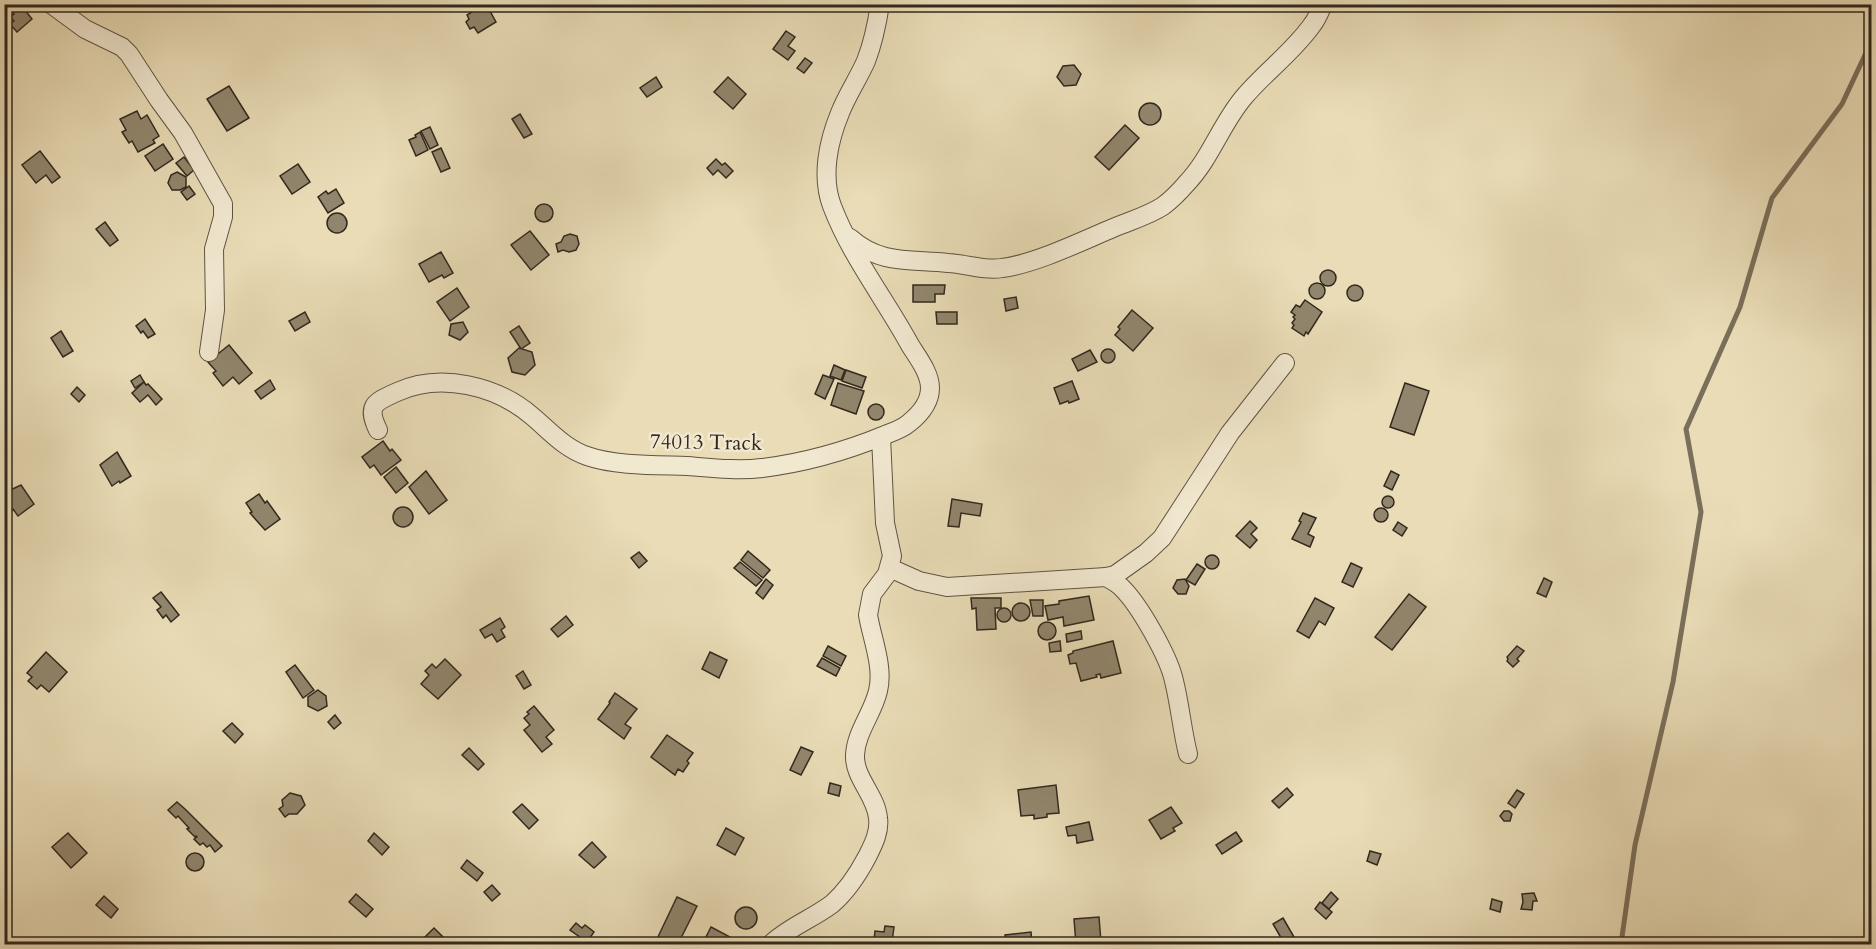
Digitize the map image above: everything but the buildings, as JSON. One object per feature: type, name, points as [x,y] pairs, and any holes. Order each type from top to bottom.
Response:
[{"type":"street","points":[[51,4],[85,29],[122,47],[129,54],[183,133],[223,204],[223,217],[214,249],[215,310],[209,352]]},
{"type":"street","name":"74013 Track","points":[[378,430],[372,415],[376,404],[404,389],[429,383],[463,385],[499,394],[520,406],[553,436],[576,452],[591,458],[632,464],[761,468],[850,449],[907,425],[923,409],[929,399],[928,379],[844,233],[831,205],[825,181],[829,147],[840,113],[867,58],[874,37],[880,4]]},
{"type":"street","points":[[844,233],[862,249],[878,256],[986,269],[1017,266],[1140,217],[1163,206],[1187,184],[1210,153],[1235,108],[1313,24],[1323,4]]},
{"type":"street","points":[[890,568],[919,580],[947,587],[1115,575],[1146,553],[1162,538],[1230,433],[1285,363]]},
{"type":"street","points":[[771,945],[782,934],[831,904],[846,890],[873,847],[878,830],[879,818],[874,803],[856,769],[855,757],[856,741],[873,706],[880,681],[868,615],[869,605],[872,594],[890,568],[892,556],[883,502],[881,436]]},
{"type":"street","points":[[1106,577],[1122,588],[1137,606],[1161,647],[1174,678],[1188,754]]},
{"type":"waterway","points":[[1621,944],[1635,845],[1673,682],[1701,512],[1686,429],[1740,307],[1772,198],[1842,104],[1872,40]]}]
